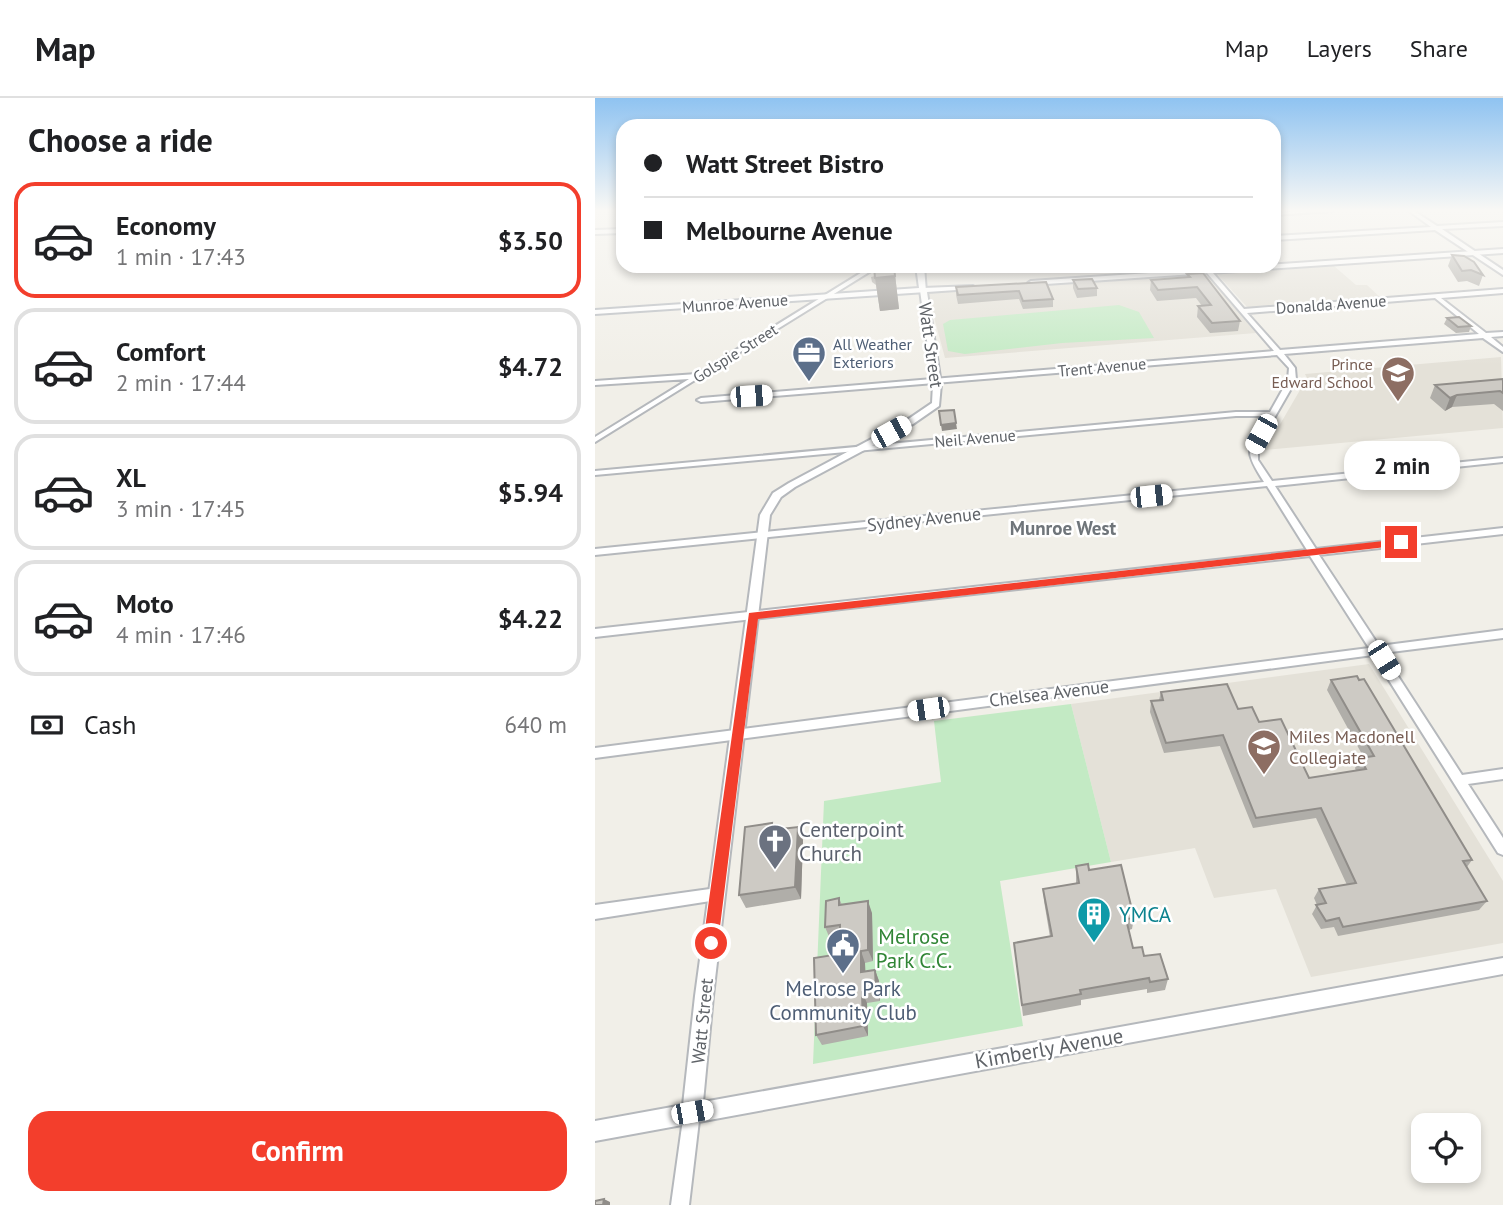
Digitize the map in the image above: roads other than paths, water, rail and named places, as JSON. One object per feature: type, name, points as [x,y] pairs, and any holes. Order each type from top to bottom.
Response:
[{"type":"main road","name":"Watt Street","points":[[921,273],[923,290]]},
{"type":"main road","name":"Munroe Avenue","points":[[595,312],[923,290]]},
{"type":"street","points":[[1281,264],[1301,263]]},
{"type":"street","points":[[1487,263],[1503,273]]},
{"type":"street","name":"Golspie Street","points":[[595,440],[865,273]]},
{"type":"street","points":[[1023,284],[1149,273]]},
{"type":"street","points":[[1210,273],[1292,368],[1293,380],[1271,414],[1254,446],[1253,455],[1503,849]]},
{"type":"street","name":"Munroe Avenue","points":[[923,290],[982,286]]},
{"type":"street","name":"Watt Street","points":[[680,1205],[765,515],[777,495],[931,409],[938,398],[923,290]]},
{"type":"street","name":"Donalda Avenue","points":[[1243,311],[1503,291]]},
{"type":"street","points":[[1437,297],[1503,350]]},
{"type":"street","name":"Trent Avenue","points":[[701,400],[1503,334]]},
{"type":"street","points":[[595,383],[699,375]]},
{"type":"street","name":"Neil Avenue","points":[[595,473],[1236,414],[1271,414]]},
{"type":"street","name":"Sydney Avenue","points":[[595,552],[1503,460]]},
{"type":"street","points":[[595,633],[1503,531]]},
{"type":"street","name":"Chelsea Avenue","points":[[595,753],[1503,634]]},
{"type":"street","points":[[1458,781],[1503,774]]},
{"type":"street","points":[[595,912],[717,894]]},
{"type":"street","name":"Kimberly Avenue","points":[[595,1130],[1503,966]]},
{"type":"place","name":"All Weather Exteriors","points":[[809,383]]},
{"type":"place","name":"Prince Edward School","points":[[1398,403]]},
{"type":"place","name":"Miles Macdonell Collegiate","points":[[1264,776]]},
{"type":"place","name":"Centerpoint Church","points":[[775,871]]},
{"type":"place","name":"YMCA","points":[[1094,944]]},
{"type":"place","name":"Melrose Park Community Club","points":[[843,975]]},
{"type":"district","name":"Munroe West","points":[[1063,528]]},
{"type":"park label","name":"Melrose Park C.C.","points":[[914,948]]}]
